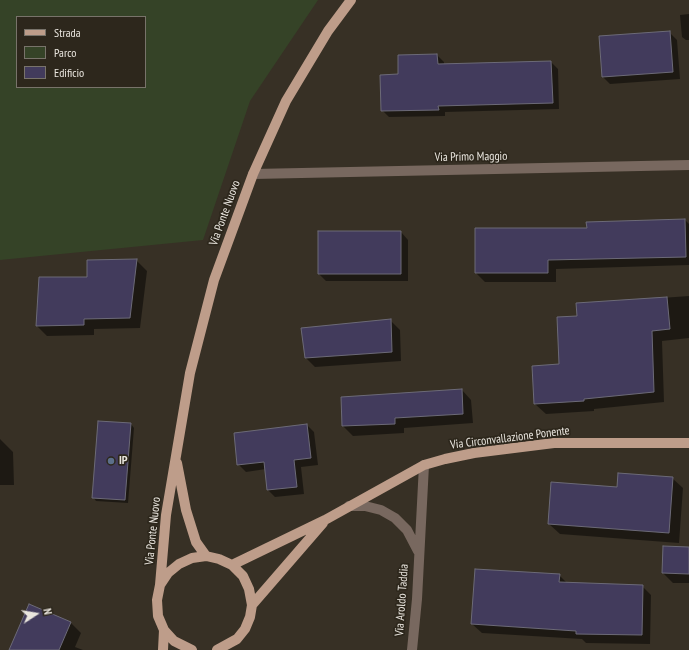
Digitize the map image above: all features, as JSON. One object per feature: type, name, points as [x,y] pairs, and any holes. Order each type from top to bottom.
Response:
[{"type":"main road","name":"Via Ponte Nuovo","points":[[164,630],[158,616],[157,600],[160,585],[166,515],[190,373],[214,280],[253,174],[286,101],[328,31],[351,0]]},
{"type":"main road","name":"Via Circonvallazione Ponente","points":[[232,565],[325,520],[424,465],[474,453],[554,443],[689,443]]},
{"type":"main road","name":"Via Ponte Nuovo","points":[[176,455],[186,510],[196,542],[206,556]]},
{"type":"main road","name":"Via Circonvallazione Ponente","points":[[252,604],[325,520]]},
{"type":"main road","points":[[160,585],[168,573],[179,564],[192,558],[206,556],[220,559],[232,565],[242,576],[249,589],[252,604],[250,617],[241,634],[226,646],[217,650]]},
{"type":"main road","points":[[163,650],[164,630]]},
{"type":"main road","points":[[164,630],[174,641],[192,650]]},
{"type":"street","name":"Via Primo Maggio","points":[[253,174],[689,165]]},
{"type":"street","name":"Via Aroldo Taddia","points":[[412,650],[417,599],[418,551],[424,465]]},
{"type":"street","name":"Via Aroldo Taddia","points":[[349,506],[365,506],[381,510],[395,518],[406,530],[418,551]]},
{"type":"green space","points":[[0,0],[318,0],[250,101],[203,240],[0,260]]},
{"type":"building","points":[[670,31],[673,72],[602,77],[599,36]]},
{"type":"building","points":[[437,54],[438,64],[551,61],[553,103],[438,106],[439,110],[381,111],[380,75],[398,74],[398,55]]},
{"type":"building","points":[[685,219],[686,257],[548,260],[548,273],[475,273],[475,228],[587,228],[586,222]]},
{"type":"building","points":[[318,231],[401,231],[401,274],[318,274]]},
{"type":"building","points":[[137,259],[130,318],[84,319],[84,325],[36,326],[39,277],[87,277],[87,260]]},
{"type":"building","points":[[667,297],[670,329],[652,331],[654,392],[584,399],[584,401],[534,404],[532,366],[559,364],[557,317],[577,316],[576,303]]},
{"type":"building","points":[[391,319],[392,352],[305,358],[301,328]]},
{"type":"building","points":[[462,389],[463,414],[395,418],[395,424],[342,426],[341,397]]},
{"type":"building","name":"IP","points":[[98,421],[131,423],[125,500],[92,498]]},
{"type":"building","points":[[307,424],[311,458],[294,460],[297,487],[267,490],[264,462],[237,465],[234,433]]},
{"type":"building","points":[[618,473],[673,477],[669,533],[548,524],[551,482],[617,487]]},
{"type":"building","points":[[663,546],[689,547],[689,574],[662,573]]},
{"type":"building","points":[[475,569],[560,574],[559,582],[643,585],[642,635],[576,634],[576,631],[471,624]]},
{"type":"building","points":[[29,604],[71,622],[59,650],[9,650]]},
{"type":"place","name":"IP","points":[[111,461]]}]
